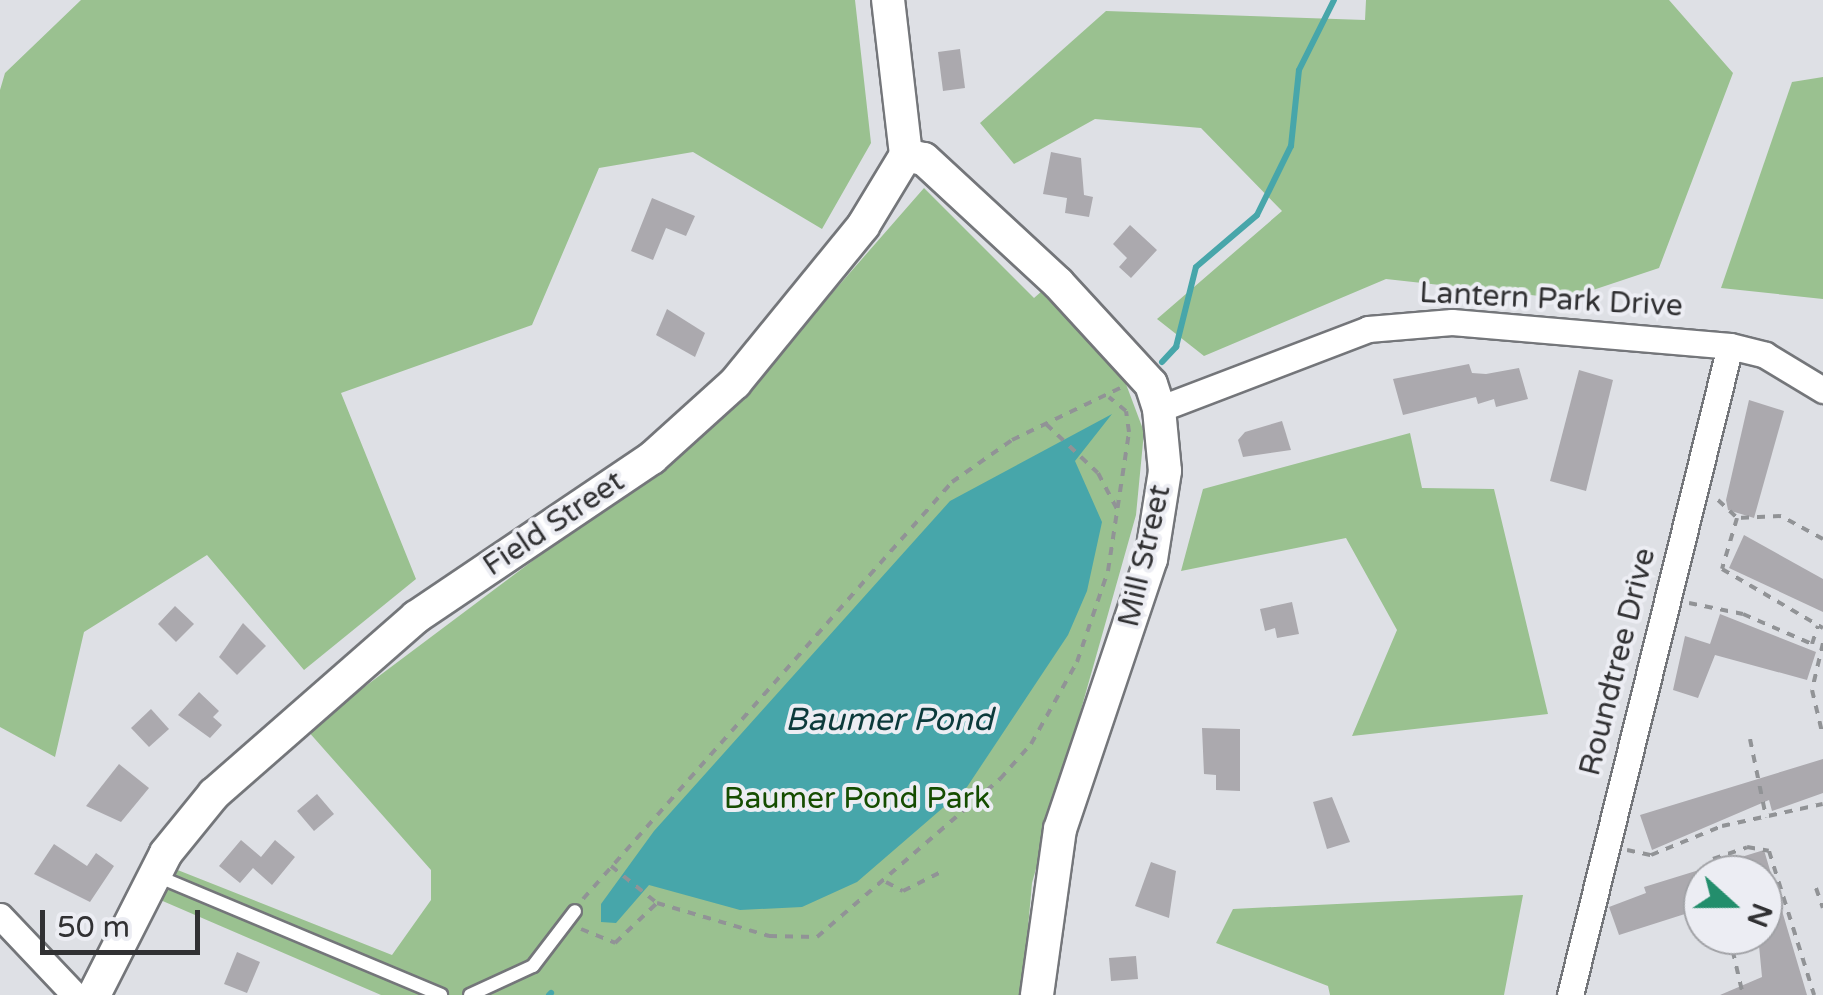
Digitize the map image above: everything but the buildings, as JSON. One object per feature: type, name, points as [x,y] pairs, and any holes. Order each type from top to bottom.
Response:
[{"type":"street","points":[[888,0],[906,155]]},
{"type":"street","name":"Mill Street","points":[[906,155],[924,159],[1058,283],[1151,384],[1160,409],[1164,471],[1151,559],[1060,829],[1037,995]]},
{"type":"street","name":"Field Street","points":[[94,995],[153,874],[214,794],[332,683],[416,617],[652,458],[735,383],[864,226],[906,155]]},
{"type":"street","name":"Lantern Park Drive","points":[[1160,409],[1326,343],[1404,324],[1730,346],[1766,355],[1823,390]]},
{"type":"street","name":"Roundtree Drive","points":[[1570,995],[1730,346]]},
{"type":"street","points":[[0,916],[74,995]]},
{"type":"lane","points":[[153,874],[441,995]]},
{"type":"lane","points":[[470,995],[522,974],[571,916]]},
{"type":"path","points":[[611,866],[657,904],[793,941],[840,925],[1031,744],[1094,622],[1118,511],[1129,432],[1120,402],[1109,397],[1046,424],[952,482],[611,866],[571,916],[615,942],[657,904]]},
{"type":"path","points":[[1046,424],[1081,458],[1118,511]]},
{"type":"path","points":[[1718,492],[1718,508],[1737,518],[1782,516],[1823,538]]},
{"type":"path","points":[[1737,518],[1722,569],[1820,627],[1812,644]]},
{"type":"path","points":[[1668,599],[1743,614],[1812,644],[1822,644],[1812,690],[1823,736]]},
{"type":"path","points":[[1750,738],[1766,818]]},
{"type":"path","points":[[1606,843],[1651,855],[1823,804]]},
{"type":"path","points":[[1727,855],[1747,848],[1769,851],[1770,855]]},
{"type":"path","points":[[886,882],[903,891],[943,871]]},
{"type":"path","points":[[1816,888],[1823,908]]},
{"type":"path","points":[[1783,896],[1814,995]]},
{"type":"path","points":[[1734,955],[1743,995]]},
{"type":"green space","points":[[81,0],[855,0],[871,143],[822,229],[693,152],[599,168],[532,325],[341,393],[416,579],[304,670],[207,555],[84,632],[55,757],[0,727],[0,90],[5,73]]},
{"type":"green space","points":[[1366,0],[1669,0],[1733,73],[1659,268],[1566,299],[1386,279],[1204,356],[1157,319],[1282,211],[1201,128],[1095,119],[1014,164],[980,123],[1106,11],[1365,20]]},
{"type":"green space","points":[[1823,77],[1823,299],[1721,288],[1792,82]]},
{"type":"green space","name":"Baumer Pond Park","points":[[924,188],[1034,298],[1042,291],[1120,368],[1144,432],[1136,515],[1032,883],[1022,995],[381,995],[158,899],[170,867],[392,955],[431,900],[431,870],[307,730],[723,418]]},
{"type":"green space","points":[[1410,433],[1422,488],[1494,489],[1548,714],[1352,736],[1397,630],[1346,538],[1181,571],[1203,489]]},
{"type":"green space","points":[[1523,895],[1504,995],[1330,995],[1328,986],[1216,943],[1233,909]]},
{"type":"water","name":"Baumer Pond","points":[[1112,414],[1075,461],[1102,522],[1087,591],[1068,635],[967,787],[857,882],[802,907],[740,910],[649,885],[616,923],[601,922],[601,904],[654,831],[950,501]]},
{"type":"waterway","points":[[1162,362],[1176,347],[1196,267],[1257,215],[1291,146],[1299,70],[1334,0]]}]
